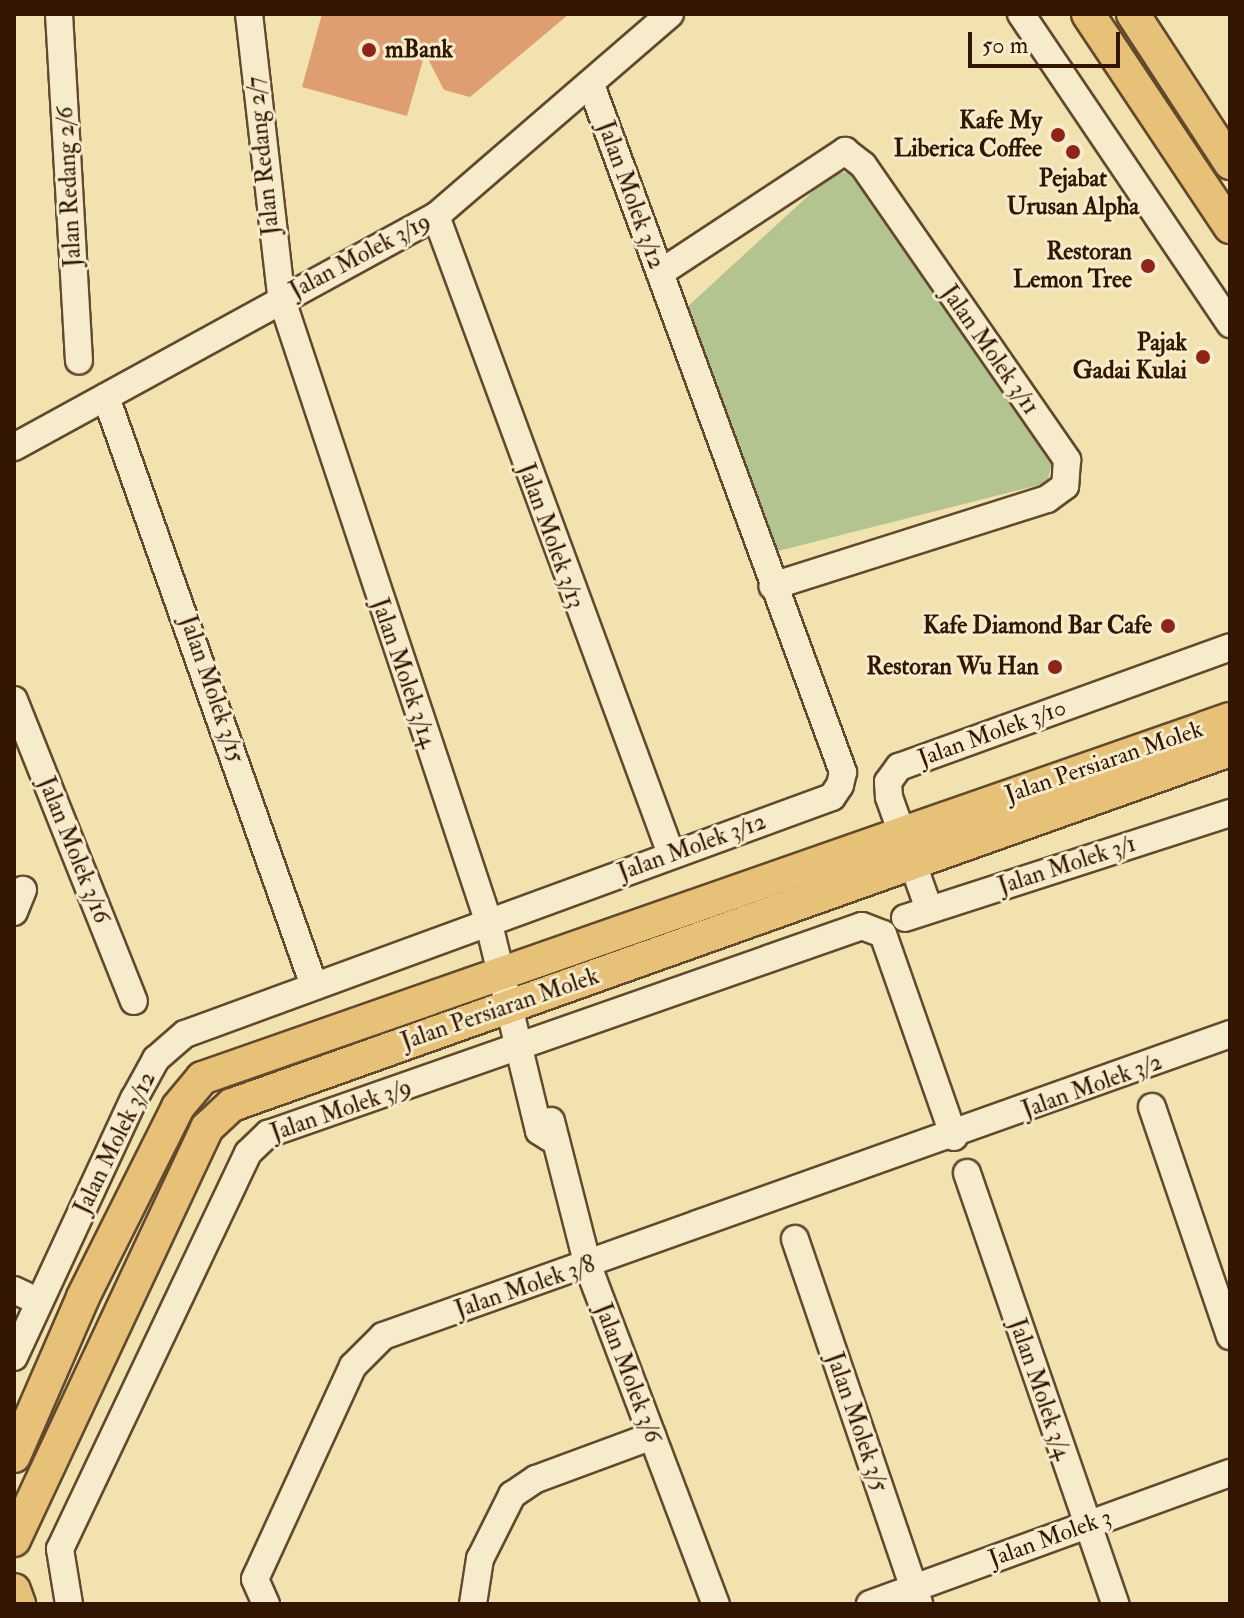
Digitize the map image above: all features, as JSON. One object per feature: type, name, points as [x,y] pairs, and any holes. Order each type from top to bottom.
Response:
[{"type":"main road","points":[[1088,14],[1230,227]]},
{"type":"main road","points":[[1133,14],[1230,163]]},
{"type":"main road","name":"Jalan Persiaran Molek","points":[[14,1456],[83,1297],[189,1088],[216,1071],[900,830],[1230,719]]},
{"type":"main road","name":"Jalan Persiaran Molek","points":[[14,1540],[218,1114],[260,1090],[512,1007],[1230,750]]},
{"type":"main road","points":[[14,1590],[19,1604]]},
{"type":"street","name":"Jalan Redang 2/6","points":[[59,14],[79,360]]},
{"type":"street","name":"Jalan Redang 2/7","points":[[249,14],[281,297]]},
{"type":"street","name":"Jalan Molek 3/19","points":[[14,447],[281,297],[436,216],[670,14]]},
{"type":"street","points":[[1021,14],[1230,324]]},
{"type":"street","name":"Jalan Molek 3/12","points":[[14,1357],[38,1301],[156,1059],[185,1034],[313,983],[832,797],[840,785],[843,772],[772,586],[591,85]]},
{"type":"street","name":"Jalan Molek 3/11","points":[[660,273],[845,151],[863,165],[1067,460],[1065,486],[1047,499],[772,586]]},
{"type":"street","name":"Jalan Molek 3/13","points":[[436,216],[671,854]]},
{"type":"street","name":"Jalan Molek 3/14","points":[[281,297],[488,920],[523,1050]]},
{"type":"street","name":"Jalan Molek 3/15","points":[[106,397],[313,983]]},
{"type":"street","name":"Jalan Molek 3/10","points":[[917,914],[912,864],[888,782],[899,767],[1230,647]]},
{"type":"street","name":"Jalan Molek 3/16","points":[[14,700],[134,1001]]},
{"type":"street","name":"Jalan Molek 3/1","points":[[917,914],[1230,813]]},
{"type":"street","name":"Jalan Molek 3/9","points":[[69,1604],[60,1549],[254,1145],[292,1125],[523,1050],[862,926],[883,934],[954,1137]]},
{"type":"street","name":"Jalan Molek 3/2","points":[[954,1137],[1230,1034]]},
{"type":"street","name":"Jalan Molek 3/6","points":[[523,1050],[539,1131],[550,1138],[588,1266],[716,1604]]},
{"type":"street","points":[[1152,1107],[1230,1336]]},
{"type":"street","name":"Jalan Molek 3/8","points":[[266,1604],[255,1579],[353,1366],[383,1336],[954,1137]]},
{"type":"street","name":"Jalan Molek 3/4","points":[[967,1173],[1115,1604]]},
{"type":"street","name":"Jalan Molek 3/5","points":[[795,1239],[916,1596]]},
{"type":"street","points":[[14,1290],[38,1301]]},
{"type":"street","points":[[473,1604],[480,1559],[512,1495],[536,1479],[652,1436]]},
{"type":"street","name":"Jalan Molek 3","points":[[870,1604],[916,1596],[1086,1525],[1230,1473]]},
{"type":"green space","points":[[853,172],[1053,459],[1047,483],[774,552],[686,308],[833,173]]},
{"type":"building","points":[[322,14],[569,14],[470,97],[444,90],[425,53],[407,116],[302,87]]},
{"type":"place","name":"mBank","points":[[369,50]]},
{"type":"place","name":"Kafe My Liberica Coffee","points":[[1058,135]]},
{"type":"place","name":"Pejabat Urusan Alpha","points":[[1073,152]]},
{"type":"place","name":"Restoran Lemon Tree","points":[[1148,266]]},
{"type":"place","name":"Pajak Gadai Kulai","points":[[1203,357]]},
{"type":"place","name":"Kafe Diamond Bar Cafe","points":[[1168,626]]},
{"type":"place","name":"Restoran Wu Han","points":[[1055,667]]}]
